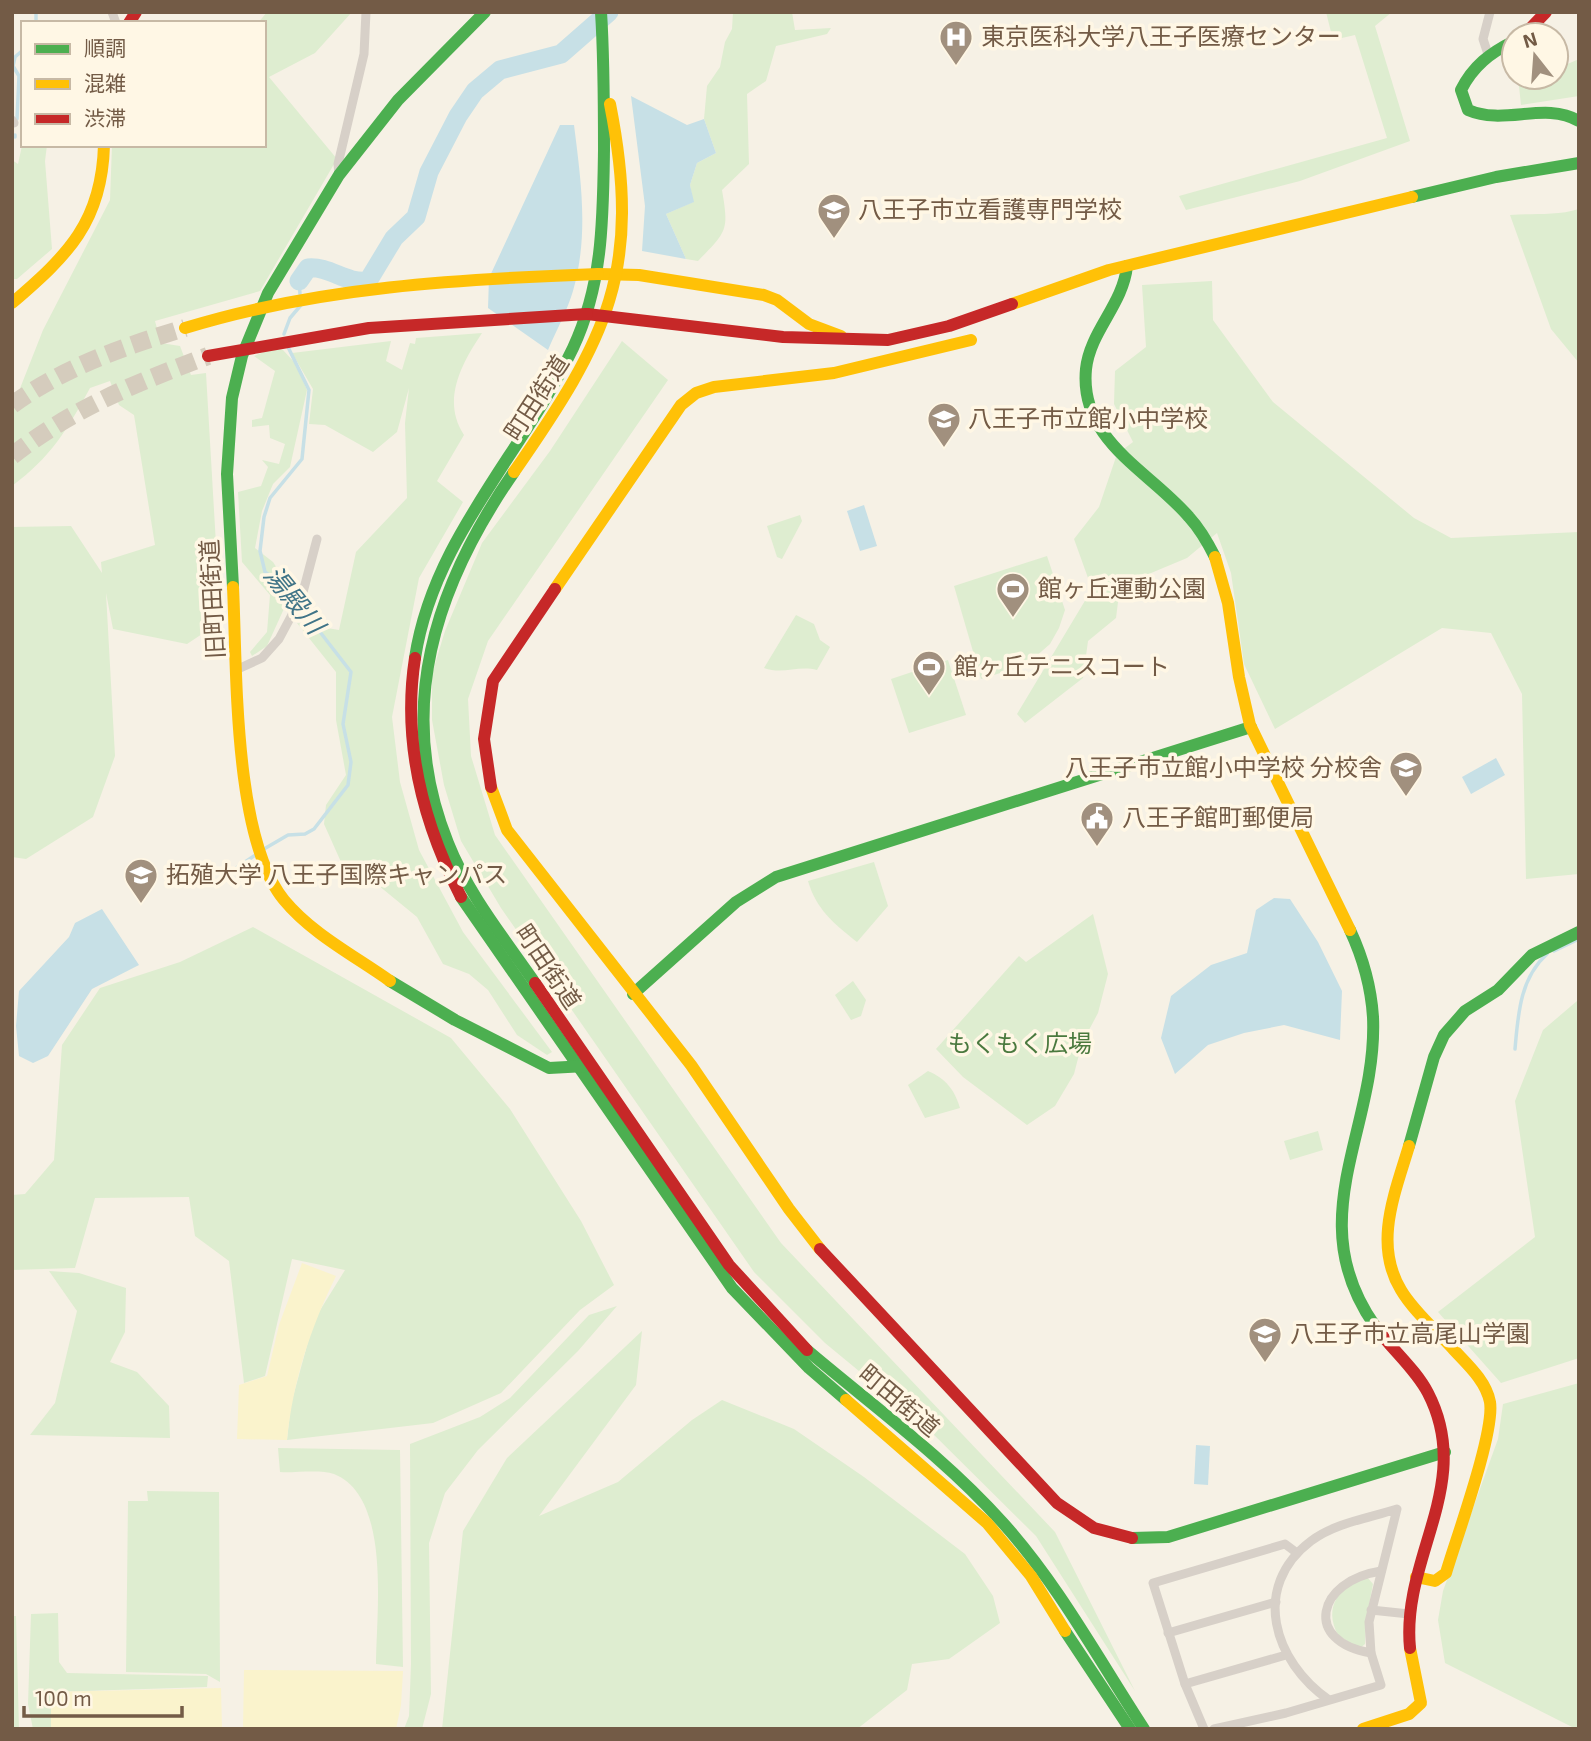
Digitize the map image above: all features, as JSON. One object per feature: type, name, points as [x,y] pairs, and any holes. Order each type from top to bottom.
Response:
[{"type":"main road","name":"旧町田街道","points":[[485,12],[398,100],[339,175],[268,293],[250,335],[232,398],[227,474],[243,778],[265,867],[282,898],[300,918],[409,993],[542,1065],[558,1069],[583,1066]]},
{"type":"main road","name":"町田街道","points":[[583,1066],[466,906],[443,865],[426,820],[414,774],[410,704],[419,634],[442,566],[562,369],[587,314],[598,274],[605,211],[605,82],[601,12]]},
{"type":"main road","points":[[1500,48],[1475,64],[1461,90],[1468,110],[1485,117],[1520,117],[1564,112],[1579,121]]},
{"type":"main road","name":"町田街道","points":[[605,82],[618,140],[623,198],[617,274],[606,315],[577,378],[491,505],[450,577],[429,645],[422,703],[429,785],[443,831],[462,874],[583,1066],[716,1268],[788,1340],[918,1453],[971,1506],[1062,1614],[1144,1729]]},
{"type":"main road","points":[[12,303],[60,262],[86,229],[102,185],[104,147]]},
{"type":"main road","points":[[208,356],[369,328],[587,314],[783,337],[888,340],[949,326],[1097,273],[1127,265],[1496,177],[1579,163]]},
{"type":"main road","points":[[1127,265],[1125,284],[1109,315],[1094,335],[1087,354],[1087,391],[1094,423],[1117,454],[1190,517],[1213,551],[1226,590],[1237,676],[1251,727],[1368,971],[1373,996],[1373,1030],[1343,1208],[1343,1252],[1351,1285],[1366,1315],[1427,1391],[1445,1452],[1441,1506],[1416,1577],[1409,1614],[1409,1645],[1422,1696],[1421,1703],[1409,1714],[1363,1729]]},
{"type":"main road","points":[[185,328],[279,302],[321,295],[617,274],[764,295],[777,300],[809,324],[854,341]]},
{"type":"main road","points":[[971,340],[834,373],[714,387],[696,393],[681,405],[493,681],[487,704],[483,753],[490,788],[504,822],[691,1065],[789,1209],[818,1245],[1057,1503],[1086,1524],[1125,1538],[1168,1537],[1445,1452]]},
{"type":"main road","points":[[634,994],[736,902],[776,877],[1251,727]]},
{"type":"main road","points":[[1416,1577],[1435,1581],[1445,1575],[1488,1432],[1490,1407],[1480,1380],[1411,1304],[1397,1284],[1387,1255],[1389,1215],[1434,1057],[1444,1035],[1458,1017],[1497,990],[1532,955],[1579,932]]},
{"type":"main road","name":"町田街道","points":[[1062,1614],[1109,1701],[1130,1729]]},
{"type":"street","points":[[339,175],[338,164],[364,54],[366,12]]},
{"type":"street","points":[[1488,54],[1483,39],[1490,12]]},
{"type":"street","points":[[238,668],[269,652],[279,639],[302,596],[317,539]]},
{"type":"street","points":[[1214,1729],[1329,1700],[1381,1685],[1371,1653],[1371,1610],[1397,1509],[1325,1532],[1297,1553],[1283,1573],[1276,1602],[1275,1622],[1286,1655],[1307,1682],[1329,1700]]},
{"type":"street","points":[[1204,1729],[1185,1684],[1153,1583],[1285,1544],[1297,1553]]},
{"type":"street","points":[[1371,1653],[1350,1648],[1334,1637],[1327,1611],[1333,1594],[1348,1580],[1381,1572]]},
{"type":"street","points":[[1168,1633],[1276,1602]]},
{"type":"street","points":[[1371,1610],[1409,1614]]},
{"type":"street","points":[[1185,1684],[1286,1655]]},
{"type":"green space","points":[[267,12],[352,12],[315,53],[269,77],[337,159],[260,291],[155,321],[161,343],[180,346],[191,375],[206,373],[220,613],[208,630],[187,644],[113,629],[106,593],[115,756],[93,817],[26,859],[12,857],[12,527],[71,526],[102,573],[101,562],[155,545],[134,415],[119,405],[110,381],[90,388],[57,442],[12,486],[12,398],[17,396],[43,330],[110,200],[112,147],[266,147],[266,21],[260,21]]},
{"type":"green space","points":[[733,12],[792,12],[795,30],[831,28],[827,34],[776,46],[766,81],[747,94],[749,164],[722,190],[725,214],[723,230],[698,261],[686,259],[666,214],[693,202],[690,185],[697,163],[716,153],[704,119],[707,86],[720,67],[725,42],[732,29]]},
{"type":"green space","points":[[1326,12],[1392,12],[1375,26],[1410,141],[1300,181],[1186,210],[1179,196],[1387,138],[1355,35],[1333,40]]},
{"type":"green space","points":[[1579,59],[1579,96],[1521,105],[1520,91],[1570,91],[1570,63]]},
{"type":"green space","points":[[22,147],[47,147],[45,161],[52,249],[17,279],[12,279],[12,160],[18,164]]},
{"type":"green space","points":[[1579,209],[1579,363],[1551,329],[1510,215]]},
{"type":"green space","points":[[1212,281],[1213,320],[1273,402],[1414,518],[1451,538],[1579,532],[1579,874],[1526,879],[1522,694],[1491,633],[1442,628],[1275,729],[1244,664],[1231,573],[1217,533],[1187,558],[1120,586],[1116,618],[1088,641],[1083,678],[1025,723],[1017,714],[1092,589],[1074,539],[1099,507],[1117,454],[1133,442],[1114,404],[1115,371],[1146,347],[1142,285]]},
{"type":"green space","points":[[482,333],[461,369],[454,395],[457,422],[464,435],[437,481],[463,502],[419,578],[392,717],[400,782],[419,850],[463,932],[552,1052],[547,1055],[517,1035],[488,990],[469,974],[443,964],[417,917],[362,872],[341,862],[324,824],[326,805],[346,775],[336,720],[336,672],[297,623],[339,630],[356,552],[407,498],[405,423],[409,388],[397,432],[373,452],[325,425],[309,424],[313,389],[292,353],[391,341],[386,361],[402,370],[410,343],[415,344],[416,338]]},
{"type":"green space","points":[[622,341],[668,380],[488,641],[468,699],[471,756],[495,835],[781,1243],[1055,1532],[1135,1691],[1036,1536],[922,1423],[825,1343],[754,1272],[501,908],[461,841],[444,785],[432,720],[432,674],[445,631],[482,543],[550,451]]},
{"type":"green space","points":[[274,348],[283,350],[296,364],[307,390],[290,467],[273,484],[262,511],[255,548],[273,562],[292,591],[267,646],[252,656],[250,652],[267,632],[270,595],[242,562],[238,492],[261,486],[268,467],[262,460],[279,464],[285,444],[270,438],[269,425],[252,427],[252,420],[262,418],[275,371],[254,356]]},
{"type":"green space","points":[[800,515],[802,521],[782,559],[777,557],[767,526]]},
{"type":"green space","name":"館ヶ丘運動公園","points":[[1047,556],[1065,610],[1059,628],[1050,644],[1026,665],[981,679],[954,586]]},
{"type":"green space","points":[[796,615],[814,624],[820,640],[830,647],[817,670],[778,671],[764,668]]},
{"type":"green space","name":"館ヶ丘テニスコート","points":[[948,660],[966,715],[909,733],[891,679]]},
{"type":"green space","points":[[874,862],[888,906],[857,942],[827,915],[816,900],[808,881]]},
{"type":"green space","name":"もくもく広場","points":[[1093,914],[1108,974],[1098,1013],[1082,1043],[1074,1074],[1055,1106],[1027,1125],[963,1077],[936,1049],[1019,956],[1026,962]]},
{"type":"green space","points":[[253,927],[451,1038],[510,1109],[581,1221],[614,1285],[580,1310],[501,1393],[433,1423],[287,1440],[291,1404],[314,1320],[345,1270],[292,1259],[265,1376],[244,1383],[229,1261],[195,1236],[189,1197],[95,1198],[75,1268],[12,1270],[12,1195],[25,1194],[54,1160],[62,1045],[100,988],[180,962]]},
{"type":"green space","points":[[853,981],[866,1000],[861,1016],[851,1020],[835,995]]},
{"type":"green space","points":[[1577,1001],[1579,1358],[1501,1383],[1438,1312],[1535,1237],[1515,1101],[1543,1030]]},
{"type":"green space","points":[[928,1071],[948,1085],[960,1108],[925,1118],[908,1085]]},
{"type":"green space","points":[[1318,1131],[1323,1150],[1290,1160],[1284,1141]]},
{"type":"green space","points":[[49,1271],[79,1273],[126,1288],[125,1332],[110,1362],[137,1372],[169,1406],[170,1438],[30,1435],[55,1403],[77,1311]]},
{"type":"green space","points":[[617,1306],[578,1351],[478,1450],[445,1493],[429,1543],[431,1694],[422,1729],[404,1729],[409,1716],[411,1664],[410,1444],[480,1417],[510,1398],[589,1315]]},
{"type":"green space","points":[[642,1331],[636,1385],[539,1516],[618,1482],[692,1420],[722,1400],[794,1429],[864,1477],[965,1554],[993,1596],[1000,1623],[949,1659],[912,1664],[907,1690],[857,1729],[442,1729],[463,1531],[507,1458]]},
{"type":"green space","points":[[1579,1383],[1579,1729],[1576,1729],[1445,1663],[1438,1620],[1443,1591],[1498,1439],[1503,1404]]},
{"type":"green space","points":[[278,1448],[400,1450],[403,1667],[376,1664],[377,1559],[373,1531],[365,1506],[352,1487],[334,1474],[315,1471],[280,1472]]},
{"type":"green space","points":[[147,1491],[219,1492],[220,1682],[206,1674],[126,1672],[128,1501],[148,1501]]},
{"type":"green space","points":[[1367,1577],[1373,1584],[1365,1644],[1359,1649],[1338,1635],[1332,1615],[1336,1599],[1342,1592]]},
{"type":"green space","points":[[58,1613],[59,1662],[67,1673],[208,1676],[207,1687],[52,1692],[51,1729],[33,1729],[28,1704],[31,1614]]},
{"type":"green space","points":[[12,1616],[16,1616],[19,1729],[12,1729]]},
{"type":"sand","points":[[302,1263],[336,1276],[304,1356],[287,1440],[237,1439],[239,1385],[267,1376],[279,1325]]},
{"type":"sand","points":[[244,1670],[403,1671],[396,1729],[243,1729]]},
{"type":"sand","points":[[221,1688],[222,1729],[51,1729],[51,1692]]},
{"type":"water","points":[[631,96],[687,125],[704,119],[716,153],[697,163],[690,185],[694,202],[666,214],[686,259],[642,251],[645,206]]},
{"type":"water","points":[[560,125],[574,125],[581,187],[581,249],[573,291],[548,350],[488,308],[489,278]]},
{"type":"water","points":[[864,505],[877,546],[860,551],[847,511]]},
{"type":"water","points":[[1496,758],[1505,775],[1471,794],[1462,777]]},
{"type":"water","points":[[1274,898],[1290,899],[1318,942],[1342,991],[1340,1040],[1284,1025],[1244,1033],[1208,1045],[1175,1074],[1161,1038],[1171,996],[1211,965],[1247,953],[1256,910]]},
{"type":"water","points":[[102,909],[139,965],[92,989],[48,1056],[33,1063],[19,1056],[16,1026],[19,991],[69,937],[75,923]]},
{"type":"water","points":[[1196,1445],[1210,1446],[1208,1485],[1194,1484]]},
{"type":"waterway","points":[[36,12],[36,21]]},
{"type":"waterway","name":"湯殿川","points":[[299,281],[308,268],[324,270],[352,280],[368,281],[394,238],[416,217],[429,172],[458,116],[475,91],[500,70],[561,54],[609,12]]},
{"type":"waterway","points":[[17,119],[19,76],[13,66],[15,57],[21,52]]},
{"type":"waterway","name":"湯殿川","points":[[299,281],[300,294]]},
{"type":"waterway","name":"湯殿川","points":[[284,334],[290,318],[301,305]]},
{"type":"waterway","name":"湯殿川","points":[[264,849],[288,835],[305,834],[314,829],[348,785],[351,762],[343,724],[351,672],[286,588],[265,572],[260,551],[264,517],[270,498],[302,459],[309,390],[287,345]]},
{"type":"waterway","name":"湯殿川","points":[[236,868],[257,854]]},
{"type":"waterway","points":[[1554,951],[1579,939]]},
{"type":"waterway","points":[[1515,1049],[1519,1010],[1526,986],[1531,974],[1547,954]]},
{"type":"tunnel","points":[[12,405],[53,379],[96,359],[185,328]]},
{"type":"tunnel","points":[[12,456],[58,424],[106,398],[208,356]]},
{"type":"traffic: fast","points":[[233,587],[227,474],[232,398],[242,356],[268,293],[339,175],[398,100],[485,12]]},
{"type":"traffic: fast","points":[[415,658],[425,615],[440,574],[482,498],[553,387],[573,348],[590,300],[596,275],[603,201],[601,12]]},
{"type":"traffic: fast","points":[[1500,48],[1483,61],[1461,90],[1468,110],[1496,116],[1552,113],[1579,121]]},
{"type":"traffic: fast","points":[[1412,197],[1496,177],[1579,163]]},
{"type":"traffic: fast","points":[[1127,266],[1119,293],[1089,355],[1086,369],[1087,394],[1094,416],[1105,435],[1120,453],[1189,517],[1204,536],[1215,557]]},
{"type":"traffic: fast","points":[[514,472],[486,515],[444,604],[431,650],[424,697],[424,745],[432,793],[456,862],[487,915],[535,983]]},
{"type":"traffic: fast","points":[[633,994],[736,902],[776,877],[1251,727]]},
{"type":"traffic: fast","points":[[461,897],[732,1288],[809,1368],[846,1400]]},
{"type":"traffic: fast","points":[[1350,930],[1366,972],[1373,1017],[1365,1097],[1347,1173],[1342,1210],[1343,1248],[1353,1286],[1375,1326]]},
{"type":"traffic: fast","points":[[1409,1146],[1434,1057],[1444,1035],[1465,1011],[1498,990],[1532,955],[1579,932]]},
{"type":"traffic: fast","points":[[390,981],[455,1020],[549,1068],[586,1066]]},
{"type":"traffic: fast","points":[[807,1350],[933,1454],[1003,1523],[1060,1597],[1144,1729]]},
{"type":"traffic: fast","points":[[1132,1538],[1168,1537],[1445,1452]]},
{"type":"traffic: fast","points":[[1065,1631],[1130,1729]]},
{"type":"traffic: slow","points":[[514,472],[573,381],[594,341],[609,300],[619,258],[622,213],[619,162],[610,104]]},
{"type":"traffic: slow","points":[[12,303],[50,269],[78,235],[97,195],[104,147]]},
{"type":"traffic: slow","points":[[1012,304],[1109,270],[1412,197]]},
{"type":"traffic: slow","points":[[598,274],[639,275],[764,295],[777,300],[809,324],[841,336]]},
{"type":"traffic: slow","points":[[185,328],[235,314],[337,294],[441,282],[598,274]]},
{"type":"traffic: slow","points":[[555,589],[681,405],[696,393],[714,387],[834,373],[971,340]]},
{"type":"traffic: slow","points":[[1215,557],[1228,603],[1239,677],[1250,725],[1350,930]]},
{"type":"traffic: slow","points":[[233,587],[241,751],[255,836],[267,872],[284,900],[307,923],[390,981]]},
{"type":"traffic: slow","points":[[491,787],[507,830],[691,1065],[789,1209],[820,1249]]},
{"type":"traffic: slow","points":[[1409,1146],[1389,1218],[1388,1255],[1393,1273],[1412,1306],[1476,1374],[1485,1387],[1490,1402],[1487,1437],[1446,1573],[1435,1581],[1416,1577]]},
{"type":"traffic: slow","points":[[846,1400],[987,1523],[1031,1576],[1065,1631]]},
{"type":"traffic: slow","points":[[1363,1729],[1409,1714],[1421,1703],[1410,1648]]},
{"type":"traffic: jam","points":[[130,21],[136,12]]},
{"type":"traffic: jam","points":[[1537,21],[1546,12]]},
{"type":"traffic: jam","points":[[587,314],[783,337],[888,340],[949,326],[1012,304]]},
{"type":"traffic: jam","points":[[208,356],[369,328],[587,314]]},
{"type":"traffic: jam","points":[[491,787],[484,739],[493,681],[555,589]]},
{"type":"traffic: jam","points":[[415,658],[411,720],[419,781],[436,840],[461,897]]},
{"type":"traffic: jam","points":[[535,983],[729,1265],[807,1350]]},
{"type":"traffic: jam","points":[[820,1249],[1057,1503],[1094,1528],[1132,1538]]},
{"type":"traffic: jam","points":[[1375,1326],[1428,1393],[1440,1426],[1444,1458],[1441,1490],[1410,1615],[1410,1648]]},
{"type":"place","name":"東京医科大学八王子医療センター","points":[[956,67]]},
{"type":"place","name":"八王子市立看護専門学校","points":[[834,240]]},
{"type":"place","name":"八王子市立館小中学校","points":[[944,449]]},
{"type":"place","name":"館ヶ丘運動公園","points":[[1013,619]]},
{"type":"place","name":"館ヶ丘テニスコート","points":[[929,697]]},
{"type":"place","name":"八王子市立館小中学校 分校舎","points":[[1406,798]]},
{"type":"place","name":"八王子館町郵便局","points":[[1097,848]]},
{"type":"place","name":"拓殖大学 八王子国際キャンパス","points":[[141,905]]},
{"type":"place","name":"八王子市立高尾山学園","points":[[1265,1364]]}]
